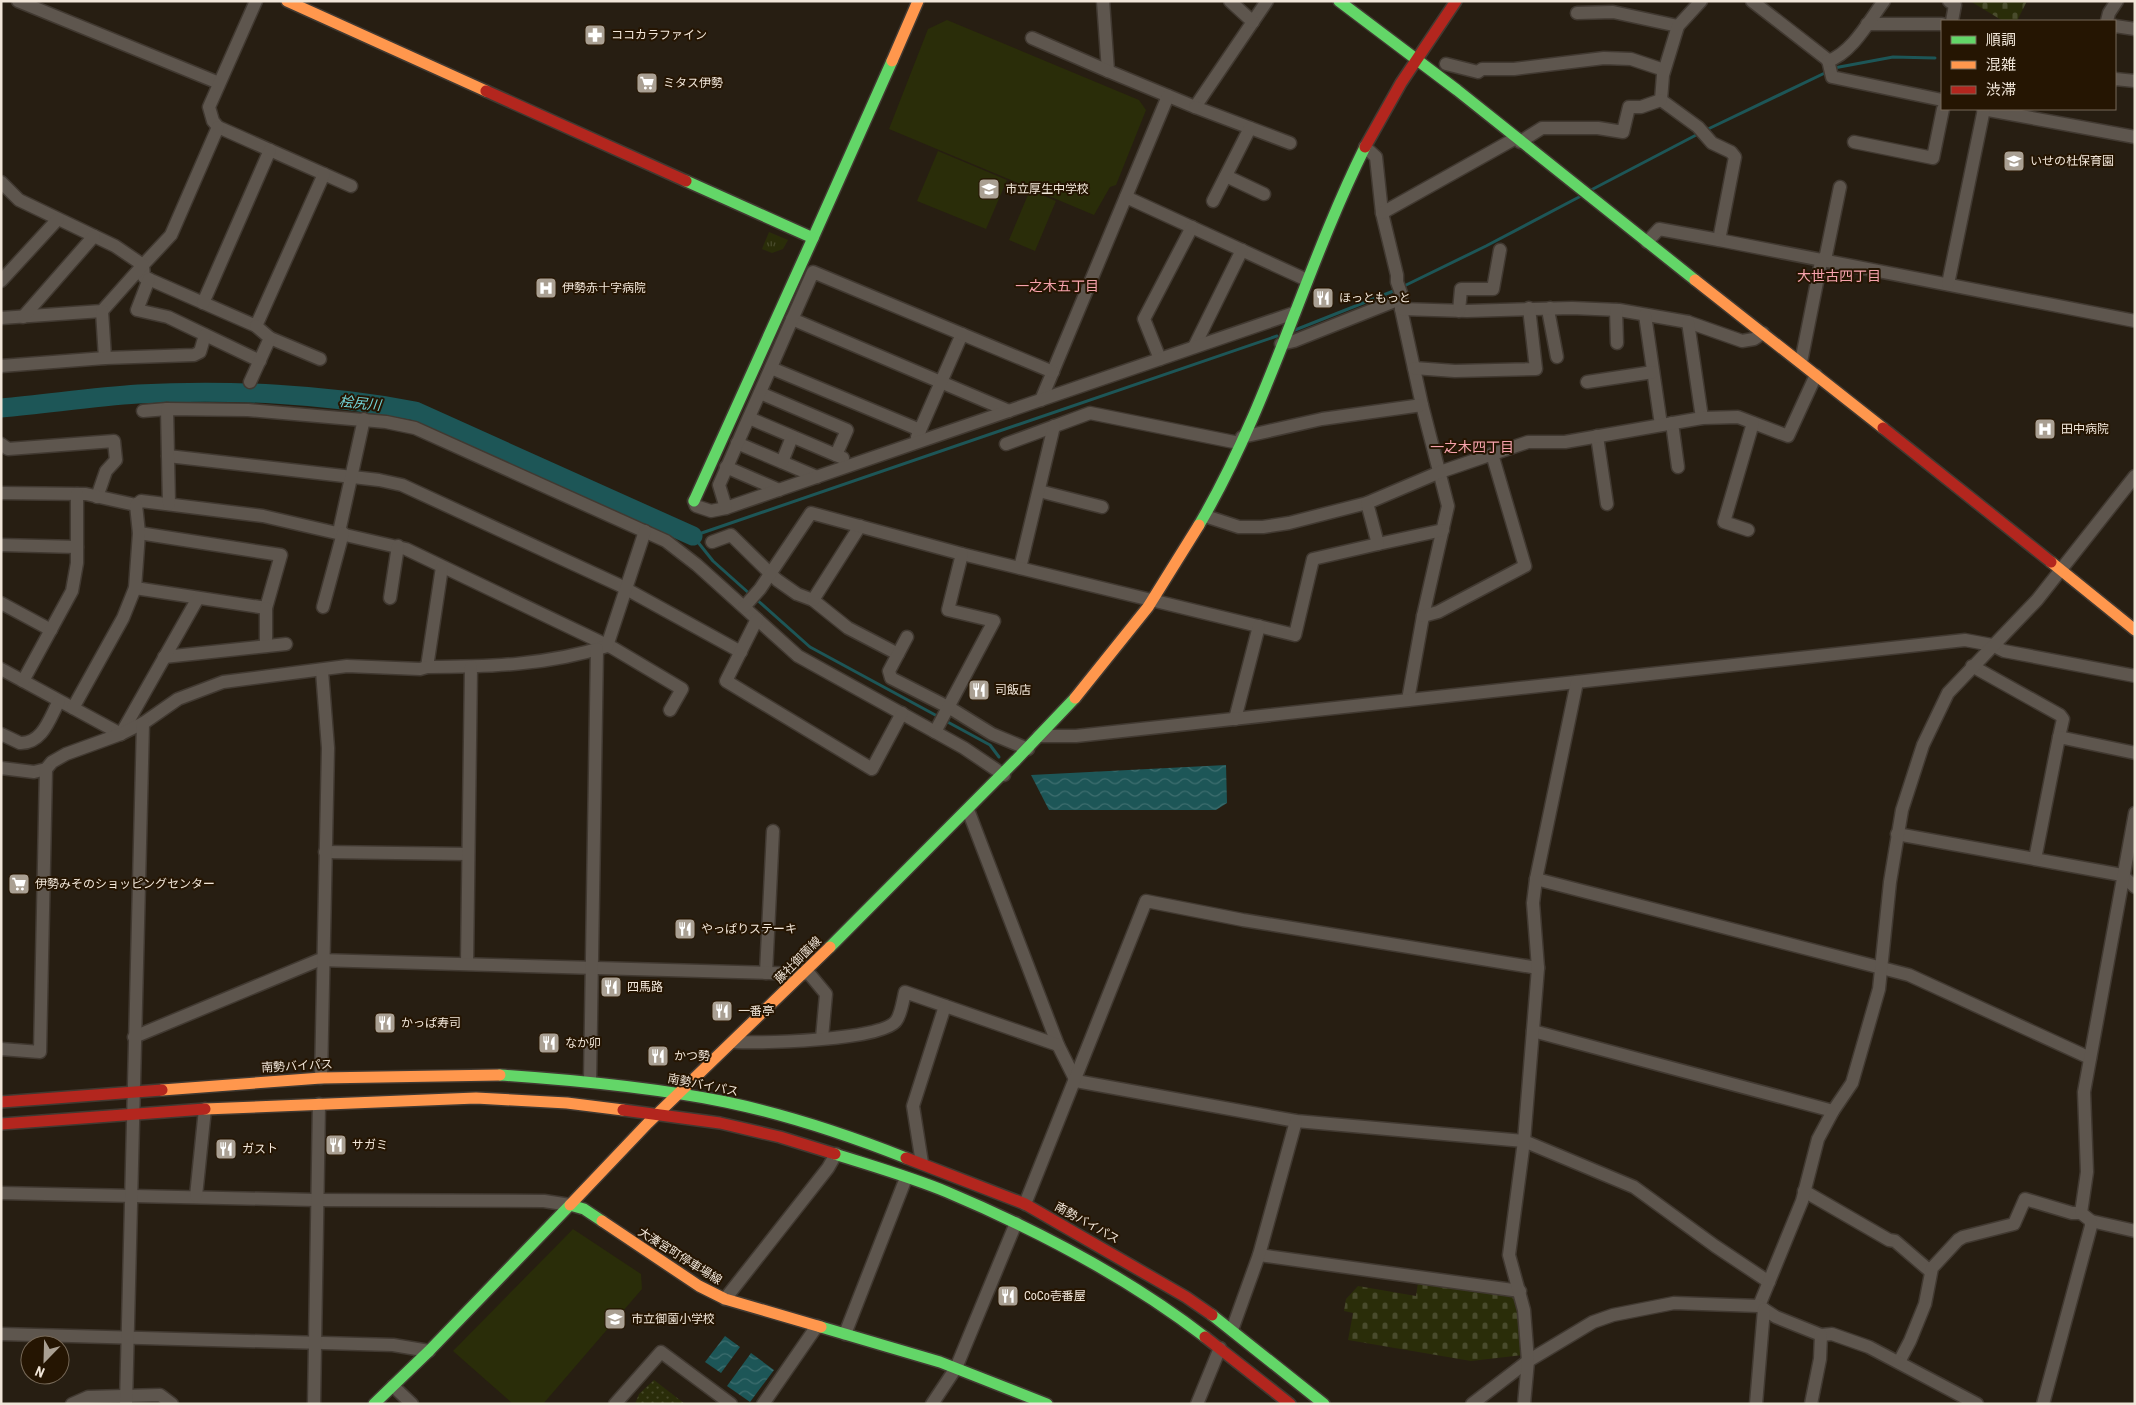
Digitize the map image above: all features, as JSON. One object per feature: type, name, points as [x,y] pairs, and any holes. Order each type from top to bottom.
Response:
[{"type":"main road","points":[[287,1],[813,238]]},
{"type":"main road","points":[[694,501],[918,1]]},
{"type":"main road","points":[[1339,1],[1417,57],[1518,140],[1801,362],[2135,630]]},
{"type":"main road","name":"藤社御薗線","points":[[570,1205],[644,1128],[734,1042],[1004,775],[1103,662],[1153,600],[1205,516],[1225,479],[1307,280],[1365,147],[1417,57],[1456,1]]},
{"type":"main road","name":"南勢バイパス","points":[[1,1102],[321,1078],[492,1076],[590,1080],[726,1102],[839,1132],[1025,1204],[1139,1269],[1232,1330],[1324,1404]]},
{"type":"main road","points":[[1,1124],[205,1109],[476,1098],[567,1102],[720,1123],[780,1137],[836,1154],[945,1191],[1016,1223],[1109,1272],[1180,1318],[1290,1404]]},
{"type":"main road","points":[[374,1404],[429,1351],[570,1205]]},
{"type":"main road","name":"大湊宮町停車場線","points":[[570,1205],[584,1209],[699,1286],[725,1299],[956,1368],[1047,1404]]},
{"type":"street","points":[[18,1],[219,83]]},
{"type":"street","points":[[256,1],[209,107],[213,120],[218,127],[351,186]]},
{"type":"street","points":[[1103,1],[1108,71]]},
{"type":"street","points":[[1230,1],[1253,22]]},
{"type":"street","points":[[1195,107],[1267,1]]},
{"type":"street","points":[[1661,100],[1664,70],[1678,26],[1701,1]]},
{"type":"street","points":[[1828,62],[1837,58],[1849,48],[1884,1]]},
{"type":"street","points":[[1949,1],[1955,5],[1952,20]]},
{"type":"street","points":[[2107,20],[2109,13],[2117,1]]},
{"type":"street","points":[[1753,2],[1813,47],[1828,62],[1832,77],[1941,100]]},
{"type":"street","points":[[1577,13],[1613,12],[1678,26]]},
{"type":"street","points":[[1867,24],[1941,24]]},
{"type":"street","points":[[2116,26],[2135,28]]},
{"type":"street","points":[[1032,38],[1168,96],[1290,144]]},
{"type":"street","points":[[1446,64],[1478,72],[1482,69],[1514,69],[1577,60],[1631,59],[1664,70]]},
{"type":"street","points":[[2116,79],[2135,82]]},
{"type":"street","points":[[1041,400],[1168,96]]},
{"type":"street","points":[[1382,213],[1542,128],[1598,128],[1623,132],[1629,108],[1661,100]]},
{"type":"street","points":[[1661,100],[1698,127],[1708,138],[1732,152],[1735,157],[1718,240]]},
{"type":"street","points":[[1854,142],[1933,158],[1943,110]]},
{"type":"street","points":[[1948,284],[1988,110]]},
{"type":"street","points":[[1993,110],[2135,137]]},
{"type":"street","points":[[1,318],[102,311],[171,235],[218,127]]},
{"type":"street","points":[[1213,201],[1250,128]]},
{"type":"street","points":[[1365,147],[1376,157],[1382,213],[1397,275],[1422,406],[1448,506],[1423,616],[1408,700]]},
{"type":"street","points":[[203,303],[270,150]]},
{"type":"street","points":[[256,326],[324,174]]},
{"type":"street","points":[[1226,176],[1264,194]]},
{"type":"street","points":[[1,182],[19,200],[115,246],[143,265]]},
{"type":"street","points":[[1801,362],[1821,262],[1826,255],[1840,187]]},
{"type":"street","points":[[1126,197],[1307,280]]},
{"type":"street","points":[[1,282],[58,219]]},
{"type":"street","points":[[1160,359],[1144,319],[1192,227]]},
{"type":"street","points":[[1647,242],[1659,229],[1821,262],[2135,320]]},
{"type":"street","points":[[23,317],[94,236]]},
{"type":"street","points":[[1194,347],[1242,250]]},
{"type":"street","points":[[1459,311],[1461,289],[1493,289],[1500,250]]},
{"type":"street","points":[[143,265],[144,277],[256,326],[270,338],[320,358]]},
{"type":"street","points":[[726,508],[719,484],[813,272],[1053,372]]},
{"type":"street","points":[[149,279],[137,310],[168,317],[260,361]]},
{"type":"street","points":[[1281,343],[1294,341],[1400,296],[1459,311],[1529,308],[1616,310],[1688,322],[1742,341],[1754,339],[1763,333]]},
{"type":"street","points":[[1414,368],[1455,370],[1536,369],[1529,308]]},
{"type":"street","points":[[1550,308],[1549,315],[1557,357]]},
{"type":"street","points":[[1616,310],[1617,343]]},
{"type":"street","points":[[102,311],[105,358]]},
{"type":"street","points":[[1645,315],[1653,372],[1678,467]]},
{"type":"street","points":[[694,501],[696,506],[706,510],[726,508],[1194,347],[1292,318]]},
{"type":"street","points":[[792,319],[1009,411]]},
{"type":"street","points":[[1688,322],[1702,418]]},
{"type":"street","points":[[914,444],[962,334]]},
{"type":"street","points":[[1,366],[105,358],[194,355],[200,352],[205,335]]},
{"type":"street","points":[[250,382],[270,338]]},
{"type":"street","points":[[771,368],[920,430]]},
{"type":"street","points":[[1587,382],[1653,372]]},
{"type":"street","points":[[1205,516],[1239,527],[1263,527],[1367,503],[1440,472],[1528,442],[1566,442],[1702,418],[1732,416],[1788,436],[1816,375]]},
{"type":"street","points":[[760,393],[847,430],[836,456]]},
{"type":"street","points":[[1006,444],[1090,413],[1241,440],[1322,419],[1422,406]]},
{"type":"street","points":[[167,410],[169,504]]},
{"type":"street","points":[[143,411],[248,410],[364,419],[415,428],[673,545],[747,604],[757,619],[798,656],[936,731],[1004,775]]},
{"type":"street","points":[[748,418],[856,464]]},
{"type":"street","points":[[323,607],[341,533],[364,419]]},
{"type":"street","points":[[1748,530],[1724,522],[1753,424]]},
{"type":"street","points":[[1020,568],[1054,426]]},
{"type":"street","points":[[1597,436],[1607,504]]},
{"type":"street","points":[[782,462],[792,437]]},
{"type":"street","points":[[1,444],[8,449],[114,441],[116,460],[106,471],[97,498]]},
{"type":"street","points":[[737,443],[817,477]]},
{"type":"street","points":[[1423,616],[1438,612],[1525,566],[1492,454]]},
{"type":"street","points":[[168,456],[379,480],[402,485],[626,589],[741,652]]},
{"type":"street","points":[[726,467],[779,490]]},
{"type":"street","points":[[1756,1404],[1762,1307],[1769,1282],[1804,1191],[1818,1139],[1833,1111],[1852,1084],[1879,989],[1897,834],[1911,776],[1923,745],[1948,693],[2037,600],[2135,476]]},
{"type":"street","points":[[1039,491],[1102,507]]},
{"type":"street","points":[[1,492],[77,494],[136,505],[141,501],[263,516],[398,546],[602,647],[682,689],[670,710]]},
{"type":"street","points":[[24,681],[72,591],[76,577],[77,494]]},
{"type":"street","points":[[1367,503],[1378,544]]},
{"type":"street","points":[[73,708],[123,618],[135,588],[139,533],[136,505]]},
{"type":"street","points":[[747,604],[760,589],[769,573],[811,514],[962,554],[1295,635],[1313,559],[1443,530]]},
{"type":"street","points":[[812,600],[860,526]]},
{"type":"street","points":[[590,1080],[591,969],[602,647],[626,589],[645,531]]},
{"type":"street","points":[[139,533],[281,556],[266,608],[266,646]]},
{"type":"street","points":[[712,542],[731,536],[769,573],[797,594],[812,600],[848,628],[898,654]]},
{"type":"street","points":[[1,545],[77,547]]},
{"type":"street","points":[[390,598],[398,546]]},
{"type":"street","points":[[936,731],[994,621],[948,610],[962,554]]},
{"type":"street","points":[[427,667],[442,567]]},
{"type":"street","points":[[135,588],[266,608]]},
{"type":"street","points":[[121,734],[198,598]]},
{"type":"street","points":[[1,603],[51,630]]},
{"type":"street","points":[[757,619],[726,681],[872,769],[902,713]]},
{"type":"street","points":[[1235,719],[1259,626]]},
{"type":"street","points":[[907,637],[890,671],[891,678],[970,722],[1028,749]]},
{"type":"street","points":[[1039,736],[1076,736],[1965,640],[1992,645],[2004,651],[2135,676]]},
{"type":"street","points":[[164,657],[286,644]]},
{"type":"street","points":[[1,768],[34,772],[46,769],[52,762],[66,754],[121,734],[143,723],[178,699],[223,682],[322,671],[347,666],[402,669],[532,663],[602,647]]},
{"type":"street","points":[[1972,666],[2060,715],[2063,719],[2035,859]]},
{"type":"street","points":[[467,963],[471,667]]},
{"type":"street","points":[[1,669],[121,734]]},
{"type":"street","points":[[321,1078],[322,960],[328,748],[322,671]]},
{"type":"street","points":[[1524,1404],[1528,1361],[1520,1292],[1509,1255],[1524,1141],[1538,968],[1533,903],[1536,879],[1577,682]]},
{"type":"street","points":[[1,734],[20,744],[33,740],[41,734],[59,701]]},
{"type":"street","points":[[126,1400],[126,1338],[143,723]]},
{"type":"street","points":[[2060,737],[2135,753]]},
{"type":"street","points":[[1,1049],[40,1052],[46,769]]},
{"type":"street","points":[[968,810],[1058,1045],[1076,1081]]},
{"type":"street","points":[[2042,1404],[2086,1217],[2087,1172],[2084,1092],[2122,875],[2135,813]]},
{"type":"street","points":[[766,973],[774,831]]},
{"type":"street","points":[[1897,834],[2122,875],[2135,887]]},
{"type":"street","points":[[325,852],[468,854]]},
{"type":"street","points":[[1536,879],[1882,968],[1942,988],[2090,1058]]},
{"type":"street","points":[[1025,1204],[1076,1081],[1146,901],[1243,920],[1538,968]]},
{"type":"street","points":[[134,1037],[322,960],[467,963],[591,969],[766,973],[805,972],[826,994],[822,1038]]},
{"type":"street","points":[[734,1042],[768,1044],[858,1035],[890,1026],[897,1021],[905,992],[1058,1045]]},
{"type":"street","points":[[922,1163],[913,1106],[945,1006]]},
{"type":"street","points":[[1533,1031],[1833,1111]]},
{"type":"street","points":[[1076,1081],[1296,1121],[1524,1141],[1634,1187],[1715,1246],[1769,1282]]},
{"type":"street","points":[[314,1404],[319,1104]]},
{"type":"street","points":[[196,1196],[205,1109]]},
{"type":"street","points":[[1232,1330],[1259,1255],[1296,1121]]},
{"type":"street","points":[[725,1299],[828,1168],[836,1154]]},
{"type":"street","points":[[845,1334],[906,1178]]},
{"type":"street","points":[[1804,1191],[1889,1240],[1895,1241],[1930,1271]]},
{"type":"street","points":[[1,1193],[130,1194],[316,1200],[544,1201],[570,1205]]},
{"type":"street","points":[[1899,1362],[1922,1311],[1930,1271],[1963,1237],[2014,1224],[2025,1199],[2135,1231]]},
{"type":"street","points":[[932,1404],[956,1368],[1016,1223]]},
{"type":"street","points":[[1259,1255],[1520,1292]]},
{"type":"street","points":[[1472,1404],[1528,1361],[1572,1333],[1613,1315],[1674,1303],[1762,1307],[1776,1316],[1821,1335],[1832,1334],[1870,1347],[1977,1404]]},
{"type":"street","points":[[763,1404],[817,1326]]},
{"type":"street","points":[[1,1334],[393,1345],[429,1351]]},
{"type":"street","points":[[1811,1404],[1820,1358],[1821,1335]]},
{"type":"street","points":[[1197,1404],[1220,1348]]},
{"type":"street","points":[[615,1404],[661,1352],[731,1404]]},
{"type":"street","points":[[393,1386],[412,1404]]},
{"type":"street","points":[[72,1404],[88,1397],[126,1400],[160,1395],[172,1404]]},
{"type":"green space","points":[[1970,1],[2027,1],[2018,20],[2001,20]]},
{"type":"green space","points":[[947,20],[1139,100],[1146,110],[1116,185],[1110,187],[1094,215],[889,129],[928,29]]},
{"type":"green space","points":[[938,151],[1007,180],[986,229],[917,201]]},
{"type":"green space","points":[[1030,190],[1056,201],[1035,251],[1009,240]]},
{"type":"green space","points":[[769,232],[788,240],[783,249],[772,253],[762,249]]},
{"type":"green space","points":[[573,1229],[641,1274],[642,1289],[543,1404],[513,1404],[453,1351]]},
{"type":"green space","points":[[1418,1282],[1514,1294],[1519,1300],[1523,1355],[1471,1361],[1348,1340],[1353,1313],[1344,1311],[1346,1299],[1358,1286],[1416,1296]]},
{"type":"green space","points":[[654,1380],[685,1404],[635,1404],[639,1394]]},
{"type":"water","points":[[1226,765],[1227,803],[1216,810],[1049,810],[1031,775]]},
{"type":"water","points":[[725,1336],[740,1347],[721,1373],[705,1362]]},
{"type":"water","points":[[751,1353],[774,1370],[750,1402],[727,1386]]},
{"type":"waterway","points":[[1834,68],[1893,57],[1935,58]]},
{"type":"waterway","points":[[1706,130],[1829,71]]},
{"type":"waterway","points":[[1591,190],[1700,133]]},
{"type":"waterway","points":[[1402,287],[1486,246],[1581,196]]},
{"type":"waterway","points":[[1295,330],[1396,290]]},
{"type":"waterway","points":[[751,595],[713,561],[693,536],[1277,336]]},
{"type":"waterway","name":"桧尻川","points":[[1,408],[121,395],[207,392],[277,394],[347,400],[415,411],[693,536]]},
{"type":"waterway","points":[[756,599],[810,647],[939,717]]},
{"type":"waterway","points":[[944,720],[990,745],[999,757]]},
{"type":"traffic: fast","points":[[1339,1],[1457,90],[1695,280]]},
{"type":"traffic: fast","points":[[686,181],[813,238],[892,61]]},
{"type":"traffic: fast","points":[[1199,525],[1224,480],[1246,433],[1323,241],[1365,147]]},
{"type":"traffic: fast","points":[[694,501],[813,238]]},
{"type":"traffic: fast","points":[[830,947],[1075,698]]},
{"type":"traffic: fast","points":[[500,1075],[613,1085],[670,1092],[726,1102],[818,1126],[906,1158]]},
{"type":"traffic: fast","points":[[835,1154],[933,1187],[1014,1222],[1113,1275],[1144,1294],[1205,1337]]},
{"type":"traffic: fast","points":[[374,1404],[429,1351],[570,1205],[584,1209],[602,1221]]},
{"type":"traffic: fast","points":[[1212,1315],[1324,1404]]},
{"type":"traffic: fast","points":[[821,1327],[940,1362],[1047,1404]]},
{"type":"traffic: slow","points":[[287,1],[486,91]]},
{"type":"traffic: slow","points":[[892,61],[918,1]]},
{"type":"traffic: slow","points":[[1695,280],[1883,428]]},
{"type":"traffic: slow","points":[[1075,698],[1148,607],[1199,525]]},
{"type":"traffic: slow","points":[[2051,562],[2135,630]]},
{"type":"traffic: slow","points":[[570,1205],[648,1123],[830,947]]},
{"type":"traffic: slow","points":[[162,1090],[321,1078],[500,1075]]},
{"type":"traffic: slow","points":[[205,1109],[476,1098],[567,1103],[623,1110]]},
{"type":"traffic: slow","points":[[602,1221],[699,1286],[725,1299],[821,1327]]},
{"type":"traffic: jam","points":[[1365,147],[1401,83],[1456,1]]},
{"type":"traffic: jam","points":[[486,91],[686,181]]},
{"type":"traffic: jam","points":[[1883,428],[2051,562]]},
{"type":"traffic: jam","points":[[1,1102],[162,1090]]},
{"type":"traffic: jam","points":[[1,1124],[205,1109]]},
{"type":"traffic: jam","points":[[623,1110],[720,1123],[780,1137],[835,1154]]},
{"type":"traffic: jam","points":[[906,1158],[1025,1204],[1186,1297],[1212,1315]]},
{"type":"traffic: jam","points":[[1205,1337],[1290,1404]]},
{"type":"place","name":"ココカラファイン","points":[[595,35]]},
{"type":"place","name":"ミタス伊勢","points":[[647,83]]},
{"type":"place","name":"いせの杜保育園","points":[[2014,161]]},
{"type":"place","name":"市立厚生中学校","points":[[989,189]]},
{"type":"place","name":"伊勢赤十字病院","points":[[546,288]]},
{"type":"place","name":"ほっともっと","points":[[1323,298]]},
{"type":"place","name":"田中病院","points":[[2045,429]]},
{"type":"place","name":"司飯店","points":[[979,690]]},
{"type":"place","name":"伊勢みそのショッピングセンター","points":[[19,884]]},
{"type":"place","name":"やっぱりステーキ","points":[[685,929]]},
{"type":"place","name":"四馬路","points":[[611,987]]},
{"type":"place","name":"一番亭","points":[[722,1011]]},
{"type":"place","name":"かっぱ寿司","points":[[385,1023]]},
{"type":"place","name":"なか卯","points":[[549,1043]]},
{"type":"place","name":"かつ勢","points":[[658,1056]]},
{"type":"place","name":"サガミ","points":[[336,1145]]},
{"type":"place","name":"ガスト","points":[[226,1149]]},
{"type":"place","name":"CoCo壱番屋","points":[[1008,1296]]},
{"type":"place","name":"市立御薗小学校","points":[[615,1319]]},
{"type":"district","name":"大世古四丁目","points":[[1839,276]]},
{"type":"district","name":"一之木五丁目","points":[[1057,286]]},
{"type":"district","name":"一之木四丁目","points":[[1472,447]]}]
